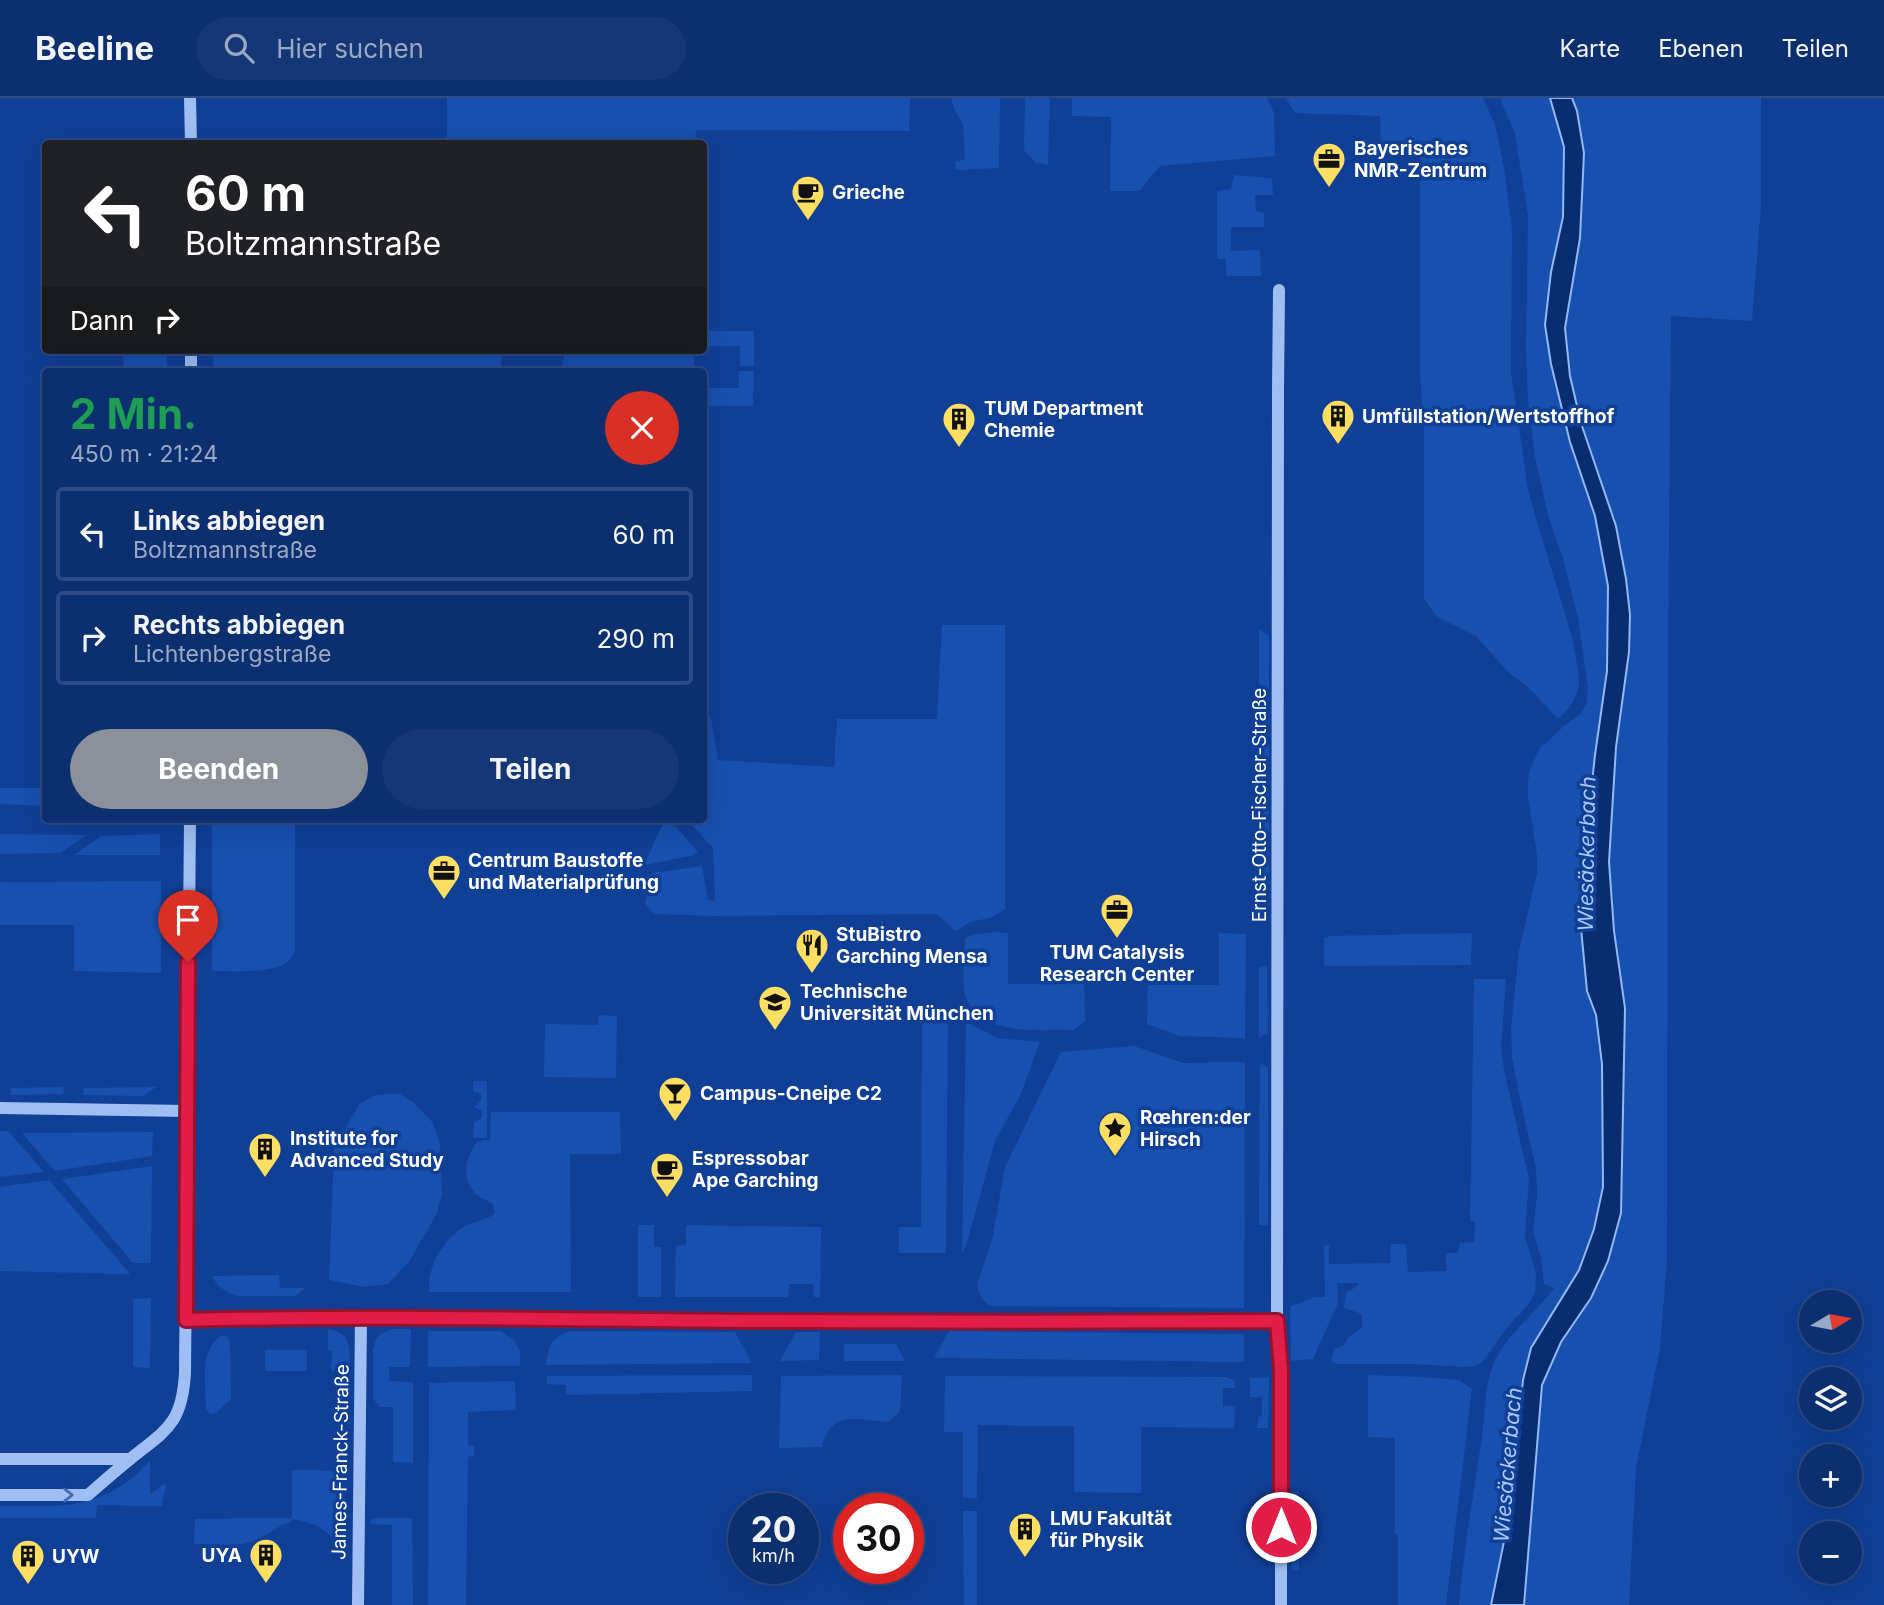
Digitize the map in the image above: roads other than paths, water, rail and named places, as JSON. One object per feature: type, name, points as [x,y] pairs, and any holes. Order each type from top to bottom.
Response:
[{"type":"street","points":[[190,98],[191,140]]},
{"type":"street","name":"Ernst-Otto-Fischer-Straße","points":[[1279,290],[1277,1321],[1281,1370],[1282,1605]]},
{"type":"street","points":[[0,1495],[88,1495],[157,1439],[177,1415],[184,1394],[190,823]]},
{"type":"street","points":[[0,1108],[187,1111]]},
{"type":"street","name":"James-Franck-Straße","points":[[358,1605],[361,1318]]},
{"type":"street","points":[[186,1320],[601,1318],[767,1321],[1277,1321]]},
{"type":"street","points":[[0,1460],[130,1459]]},
{"type":"water","name":"Wiesäckerbach","points":[[1550,98],[1572,98],[1577,111],[1584,153],[1580,238],[1565,328],[1570,376],[1581,423],[1616,526],[1630,615],[1629,652],[1616,747],[1609,862],[1614,931],[1625,1008],[1621,1213],[1608,1261],[1591,1298],[1561,1342],[1542,1385],[1524,1605],[1491,1605],[1509,1517],[1523,1380],[1531,1348],[1579,1270],[1594,1229],[1603,1187],[1602,1064],[1596,1015],[1587,991],[1581,928],[1581,883],[1607,671],[1608,586],[1595,516],[1570,442],[1551,364],[1545,325],[1551,272],[1563,217],[1564,147]]},
{"type":"place","name":"Bayerisches NMR-Zentrum","points":[[1329,189]]},
{"type":"place","name":"Grieche","points":[[808,222]]},
{"type":"place","name":"Umfüllstation/Wertstoffhof","points":[[1338,446]]},
{"type":"place","name":"TUM Department Chemie","points":[[959,449]]},
{"type":"place","name":"Centrum Baustoffe und Materialprüfung","points":[[444,901]]},
{"type":"place","name":"TUM Catalysis Research Center","points":[[1117,940]]},
{"type":"place","name":"StuBistro Garching Mensa","points":[[812,975]]},
{"type":"place","name":"Technische Universität München","points":[[775,1032]]},
{"type":"place","name":"Campus-Cneipe C2","points":[[675,1123]]},
{"type":"place","name":"Rœhren:der Hirsch","points":[[1115,1158]]},
{"type":"place","name":"Institute for Advanced Study","points":[[265,1179]]},
{"type":"place","name":"Espressobar Ape Garching","points":[[667,1199]]},
{"type":"place","name":"LMU Fakultät für Physik","points":[[1025,1559]]},
{"type":"place","name":"UYA","points":[[266,1585]]},
{"type":"place","name":"UYW","points":[[28,1586]]}]
